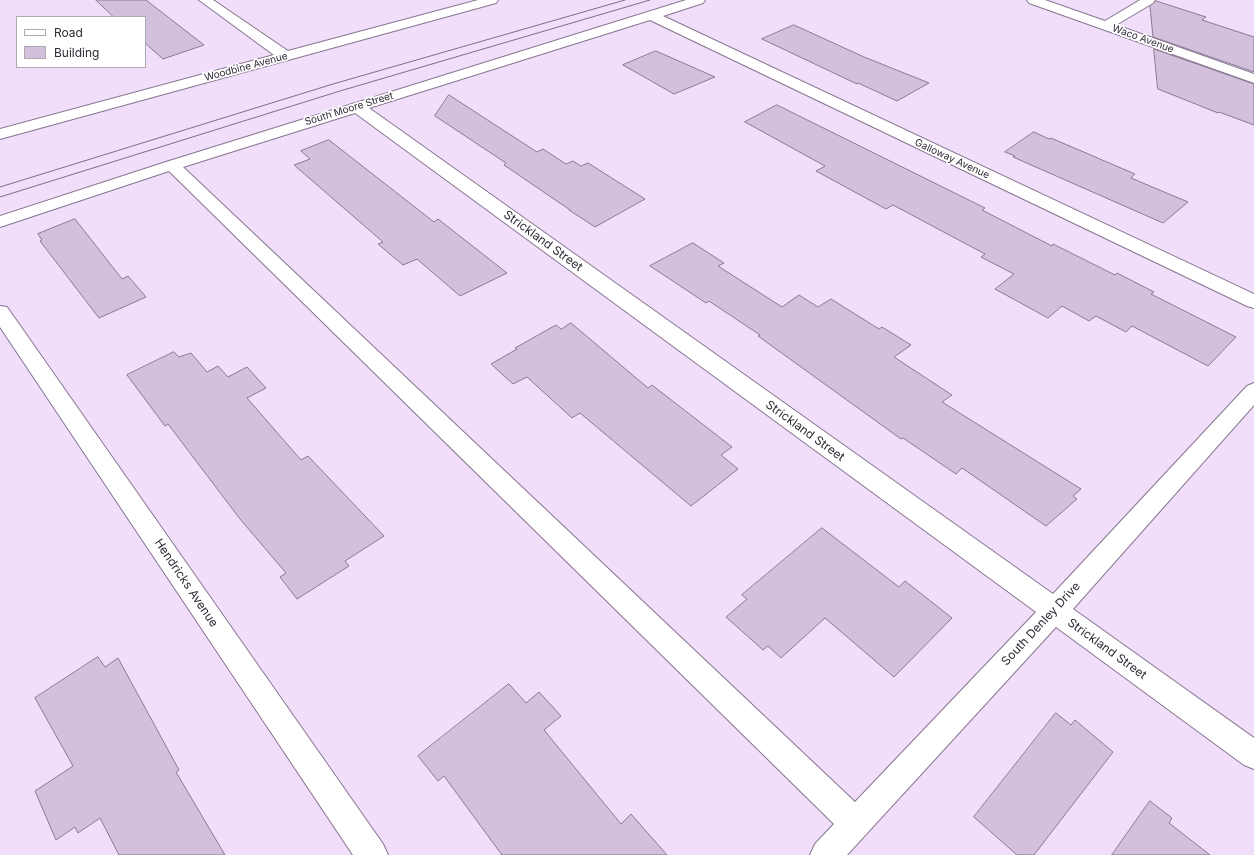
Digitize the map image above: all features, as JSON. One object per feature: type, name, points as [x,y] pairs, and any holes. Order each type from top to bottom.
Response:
[{"type":"street","points":[[205,0],[284,56]]},
{"type":"street","name":"Woodbine Avenue","points":[[0,134],[492,0]]},
{"type":"street","name":"South Moore Street","points":[[0,222],[172,165],[699,0]]},
{"type":"street","name":"Waco Avenue","points":[[1033,0],[1254,79]]},
{"type":"street","points":[[1106,26],[1149,0]]},
{"type":"street","name":"Galloway Avenue","points":[[651,15],[1254,302]]},
{"type":"street","name":"Strickland Street","points":[[357,107],[1254,755]]},
{"type":"street","points":[[172,165],[855,824]]},
{"type":"street","name":"Hendricks Avenue","points":[[0,312],[372,855]]},
{"type":"street","name":"South Denley Drive","points":[[826,855],[1054,611],[1254,391]]},
{"type":"building","points":[[96,0],[146,0],[204,45],[163,59],[146,44],[146,16],[113,16]]},
{"type":"building","points":[[1156,1],[1206,17],[1202,20],[1254,37],[1254,72],[1153,37],[1150,6]]},
{"type":"building","points":[[794,25],[864,57],[929,83],[897,101],[858,83],[857,84],[762,39]]},
{"type":"building","points":[[1154,49],[1254,84],[1254,125],[1219,112],[1218,113],[1158,89]]},
{"type":"building","points":[[656,51],[715,77],[674,94],[623,65]]},
{"type":"building","points":[[449,95],[537,152],[543,149],[566,164],[573,161],[581,166],[588,163],[645,199],[595,227],[504,165],[506,163],[435,116]]},
{"type":"building","points":[[777,105],[985,208],[982,210],[1052,246],[1053,244],[1115,275],[1117,273],[1154,292],[1151,294],[1236,337],[1208,366],[1132,326],[1126,332],[1096,316],[1089,321],[1062,306],[1048,318],[995,289],[1014,274],[981,257],[985,254],[893,205],[886,209],[816,171],[825,166],[745,122]]},
{"type":"building","points":[[1034,132],[1135,174],[1131,178],[1188,202],[1163,223],[1013,157],[1015,156],[1005,152]]},
{"type":"building","points":[[329,140],[434,222],[438,219],[507,273],[460,296],[417,259],[403,265],[378,244],[383,242],[294,165],[310,159],[301,151]]},
{"type":"building","points":[[75,219],[122,279],[128,276],[146,297],[99,318],[40,241],[42,240],[38,234]]},
{"type":"building","points":[[693,243],[724,263],[718,266],[782,307],[799,295],[818,307],[831,299],[879,329],[882,327],[911,345],[894,357],[952,395],[942,402],[1081,489],[1073,496],[1077,499],[1046,526],[962,468],[956,474],[903,438],[901,439],[758,336],[760,335],[709,301],[706,303],[650,266]]},
{"type":"building","points":[[571,323],[648,388],[652,385],[732,447],[721,455],[738,469],[691,506],[580,413],[572,418],[527,377],[513,384],[491,364],[517,349],[515,348],[556,325],[561,329]]},
{"type":"building","points":[[174,352],[179,357],[191,353],[207,372],[218,366],[228,377],[247,367],[266,388],[247,398],[301,460],[308,456],[384,536],[345,561],[349,566],[297,599],[280,577],[286,573],[240,519],[168,424],[165,426],[127,375]]},
{"type":"building","points":[[822,528],[899,587],[905,581],[952,618],[894,677],[825,618],[781,658],[768,646],[763,650],[726,617],[747,599],[742,595]]},
{"type":"building","points":[[98,657],[105,667],[118,658],[179,770],[176,772],[225,855],[119,855],[100,818],[78,833],[75,827],[56,840],[35,791],[73,766],[35,698]]},
{"type":"building","points":[[509,684],[526,703],[539,692],[561,716],[544,730],[621,824],[631,814],[667,855],[502,855],[444,776],[438,781],[418,756]]},
{"type":"building","points":[[1056,713],[1071,725],[1075,720],[1113,752],[1034,855],[1017,855],[974,817]]},
{"type":"building","points":[[1150,801],[1172,818],[1169,823],[1210,855],[1112,855]]},
{"type":"tram line","points":[[0,187],[333,84],[625,0]]},
{"type":"tram line","points":[[0,197],[340,91],[650,0]]}]
